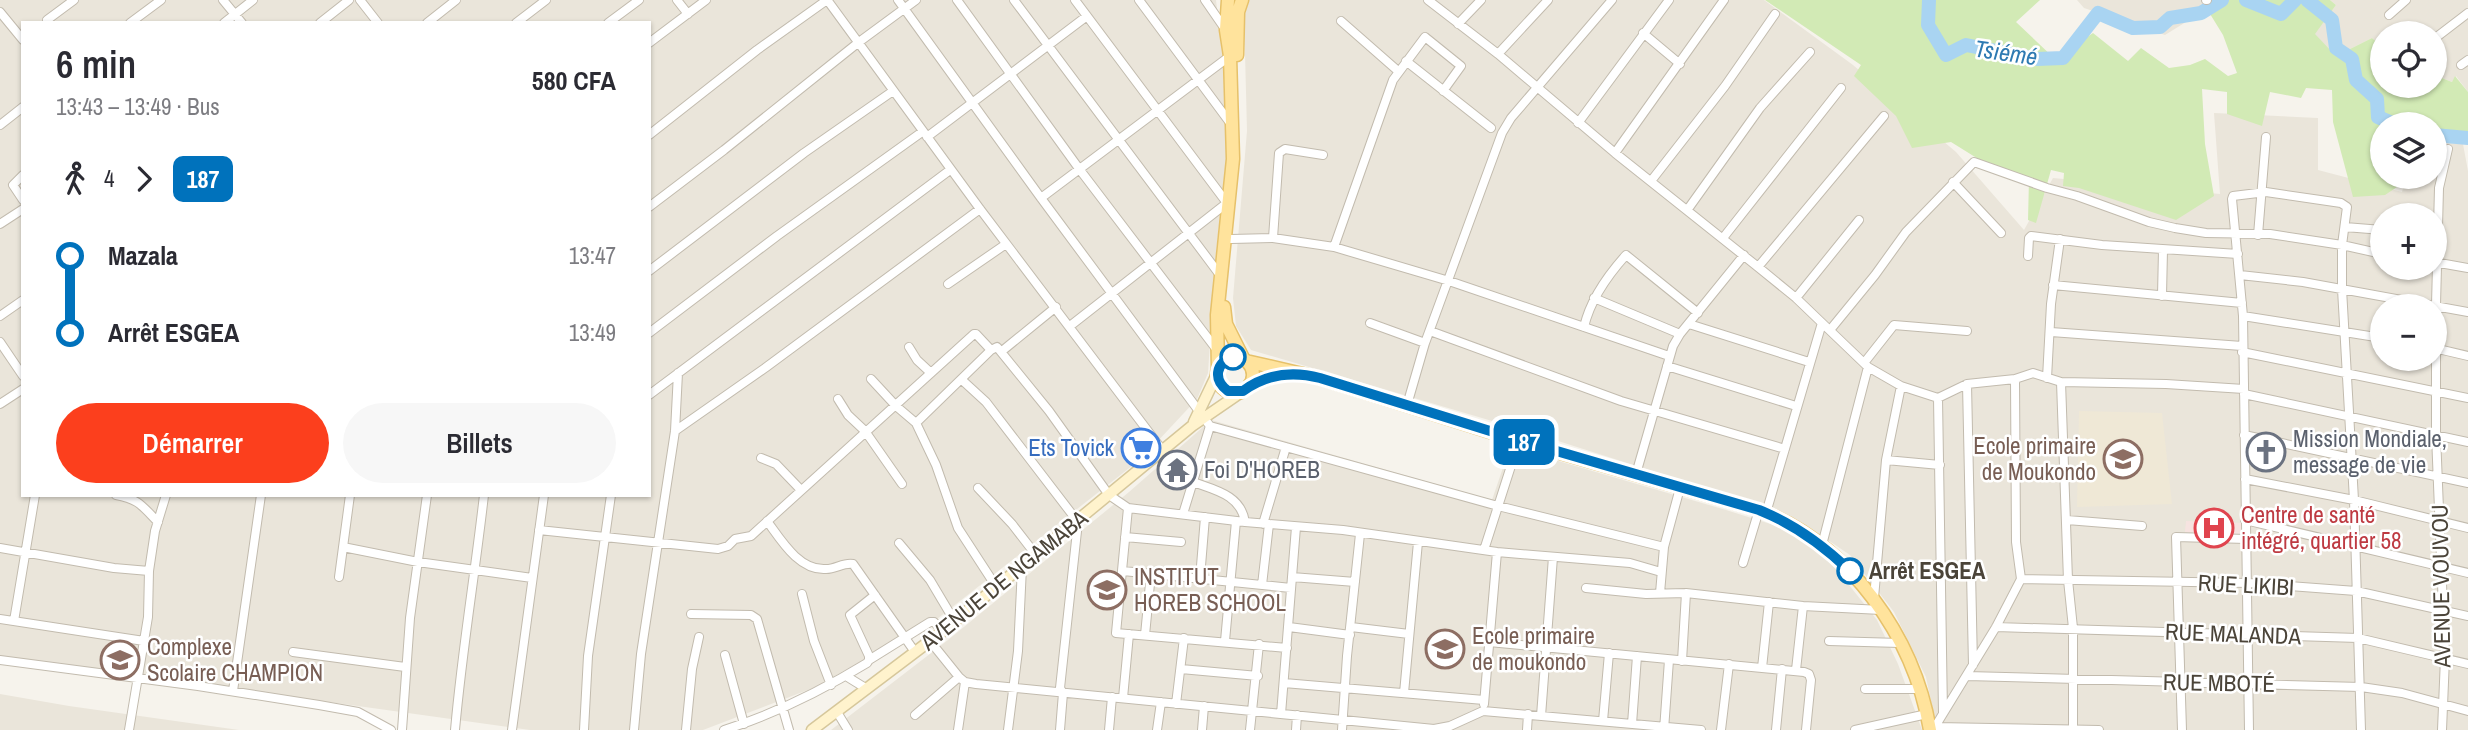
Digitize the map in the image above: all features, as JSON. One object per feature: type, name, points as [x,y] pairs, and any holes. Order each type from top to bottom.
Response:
[{"type":"main road","points":[[1228,0],[1226,30],[1233,126],[1220,275],[1217,350],[1220,384],[1228,391],[1279,375],[1304,374]]},
{"type":"main road","points":[[1241,0],[1236,33],[1238,158],[1225,275],[1224,312],[1229,332],[1253,370],[1247,387]]},
{"type":"main road","points":[[1218,372],[1228,358],[1245,359],[1304,374],[1762,511],[1822,545],[1850,571],[1878,604],[1900,643],[1933,729]]},
{"type":"main road","name":"AVENUE DE NGAMABA","points":[[1205,418],[1218,372]]},
{"type":"main road","name":"AVENUE DE NGAMABA","points":[[812,730],[955,622],[1192,425],[1247,387]]},
{"type":"street","points":[[47,20],[74,0]]},
{"type":"street","points":[[133,21],[161,0]]},
{"type":"street","points":[[223,0],[240,21]]},
{"type":"street","points":[[226,21],[253,0]]},
{"type":"street","points":[[323,21],[349,0]]},
{"type":"street","points":[[360,0],[376,21]]},
{"type":"street","points":[[430,21],[456,0]]},
{"type":"street","points":[[519,21],[546,0]]},
{"type":"street","points":[[611,21],[639,0]]},
{"type":"street","points":[[677,0],[688,14]]},
{"type":"street","points":[[651,42],[706,0]]},
{"type":"street","points":[[898,0],[1111,294],[1205,418],[1286,447],[1498,506],[1664,547]]},
{"type":"street","points":[[651,205],[916,0]]},
{"type":"street","points":[[957,0],[1080,170],[1217,350]]},
{"type":"street","points":[[1014,0],[1220,275]]},
{"type":"street","points":[[1070,326],[1228,204],[1075,0]]},
{"type":"street","points":[[1139,0],[1233,126]]},
{"type":"street","points":[[1205,0],[1226,30]]},
{"type":"street","points":[[1428,0],[1796,298],[1866,365],[1900,386],[1938,398],[1967,384],[2015,379],[2033,373],[2061,382],[2166,384],[2244,392],[2468,442]]},
{"type":"street","points":[[1458,24],[1481,0]]},
{"type":"street","points":[[1497,54],[1548,0]]},
{"type":"street","points":[[1407,405],[1425,343],[1502,133],[1511,118],[1612,0]]},
{"type":"street","points":[[1578,122],[1669,0]]},
{"type":"street","points":[[1615,153],[1724,0]]},
{"type":"street","points":[[2389,15],[2406,0]]},
{"type":"street","points":[[651,133],[757,50],[828,1],[950,170],[1163,451]]},
{"type":"street","points":[[0,12],[21,38]]},
{"type":"street","points":[[2447,29],[2468,13]]},
{"type":"street","points":[[1651,181],[1725,86],[1775,15]]},
{"type":"street","points":[[651,331],[777,236],[972,104],[1087,16]]},
{"type":"street","points":[[1340,21],[1398,71]]},
{"type":"street","points":[[1643,33],[1680,64]]},
{"type":"street","points":[[1335,247],[1382,107],[1398,71],[1426,37],[1456,60],[1461,68],[1443,91]]},
{"type":"street","points":[[1688,209],[1760,108],[1810,52]]},
{"type":"street","points":[[1041,198],[1230,56]]},
{"type":"street","points":[[1406,61],[1491,128]]},
{"type":"street","points":[[1723,238],[1841,88]]},
{"type":"street","points":[[651,269],[804,153],[893,91]]},
{"type":"street","points":[[0,125],[21,109]]},
{"type":"street","points":[[1758,267],[1884,116]]},
{"type":"street","points":[[2258,235],[2266,136]]},
{"type":"street","points":[[1273,238],[1279,153],[1285,149],[1323,155]]},
{"type":"street","name":"AVENUE VOUVOU","points":[[2438,203],[2448,149]]},
{"type":"street","points":[[1830,330],[1906,232],[1972,163],[1977,162],[1999,172],[2149,222],[2206,233],[2270,234],[2370,251]]},
{"type":"street","points":[[651,393],[950,170]]},
{"type":"street","points":[[21,177],[13,186],[21,197]]},
{"type":"street","points":[[1953,182],[2001,233]]},
{"type":"street","points":[[2249,730],[2249,583],[2245,520],[2243,316],[2234,235],[2234,196],[2260,193],[2345,204],[2347,207],[2342,245],[2342,289],[2363,730]]},
{"type":"street","points":[[675,431],[980,209]]},
{"type":"street","points":[[0,224],[21,210]]},
{"type":"street","points":[[1796,298],[1858,220]]},
{"type":"street","points":[[2345,227],[2370,229]]},
{"type":"street","points":[[2028,256],[2030,237],[2163,250],[2238,254]]},
{"type":"street","points":[[1231,239],[1273,238],[1335,247],[1449,281],[1669,356]]},
{"type":"street","points":[[2047,378],[2053,285],[2060,239]]},
{"type":"street","points":[[948,284],[1006,244]]},
{"type":"street","points":[[2162,296],[2163,250]]},
{"type":"street","points":[[1636,474],[1669,356],[1680,334],[1744,255]]},
{"type":"street","points":[[1584,327],[1594,298],[1625,256],[1698,313]]},
{"type":"street","points":[[2447,264],[2468,268]]},
{"type":"street","points":[[2240,275],[2371,294]]},
{"type":"street","points":[[2053,285],[2242,303]]},
{"type":"street","points":[[1594,298],[1680,334]]},
{"type":"street","points":[[0,316],[21,301]]},
{"type":"street","points":[[1002,351],[1056,307]]},
{"type":"street","points":[[2447,307],[2468,312]]},
{"type":"street","points":[[2243,316],[2370,336]]},
{"type":"street","points":[[1743,563],[1785,449],[1822,323]]},
{"type":"street","points":[[1370,324],[1425,343]]},
{"type":"street","points":[[1689,324],[1809,362]]},
{"type":"street","points":[[1822,545],[1866,365],[1894,325],[1966,331]]},
{"type":"street","points":[[1430,331],[1653,411],[1785,449]]},
{"type":"street","points":[[2051,332],[2242,349],[2468,398]]},
{"type":"street","points":[[540,530],[723,549],[735,539],[751,536],[975,334],[991,350]]},
{"type":"street","points":[[0,342],[21,373]]},
{"type":"street","points":[[909,347],[917,360],[931,373]]},
{"type":"street","points":[[916,424],[996,347],[1049,411],[1109,495],[1128,508],[1343,530],[1497,552],[1630,563],[1661,572]]},
{"type":"street","points":[[2447,352],[2468,356]]},
{"type":"street","points":[[1667,366],[1796,406]]},
{"type":"street","name":"AVENUE VOUVOU","points":[[2436,371],[2445,658],[2442,730]]},
{"type":"street","points":[[634,730],[641,654],[675,431],[678,373]]},
{"type":"street","points":[[871,379],[895,406],[916,424],[936,465],[957,528],[996,588]]},
{"type":"street","points":[[1933,729],[1996,627],[2021,579],[2015,531],[2015,379]]},
{"type":"street","points":[[962,380],[986,402],[1078,522],[1060,688],[1063,693],[1060,730]]},
{"type":"street","points":[[2061,382],[2068,580],[2073,628],[2073,729]]},
{"type":"street","points":[[1967,384],[1973,665]]},
{"type":"street","points":[[1586,589],[1686,593],[1803,606],[1878,604],[1886,460],[1900,386]]},
{"type":"street","points":[[0,404],[21,390]]},
{"type":"street","points":[[1938,398],[1943,714]]},
{"type":"street","points":[[838,399],[848,415],[865,431],[902,484]]},
{"type":"street","points":[[1183,514],[1193,482],[1205,418]]},
{"type":"street","points":[[2244,435],[2468,483]]},
{"type":"street","points":[[1484,550],[1519,440]]},
{"type":"street","points":[[1262,584],[1266,524],[1286,447]]},
{"type":"street","points":[[761,458],[776,464],[800,489]]},
{"type":"street","points":[[1886,460],[1940,465]]},
{"type":"street","points":[[2245,478],[2354,500],[2468,528]]},
{"type":"street","points":[[1193,482],[1233,498],[1241,509],[1225,641]]},
{"type":"street","points":[[978,488],[1012,524],[1036,555]]},
{"type":"street","points":[[1660,593],[1664,547],[1680,488]]},
{"type":"street","points":[[14,621],[35,497]]},
{"type":"street","points":[[127,497],[142,504],[158,522]]},
{"type":"street","points":[[129,730],[148,617],[149,571],[165,497]]},
{"type":"street","points":[[233,691],[261,497]]},
{"type":"street","points":[[339,576],[350,497]]},
{"type":"street","points":[[402,730],[405,667],[427,497]]},
{"type":"street","points":[[455,730],[461,663],[476,571],[484,497]]},
{"type":"street","points":[[512,730],[544,497]]},
{"type":"street","points":[[584,730],[588,656],[611,497]]},
{"type":"street","points":[[1128,508],[1116,633],[1287,648]]},
{"type":"street","points":[[1200,578],[1205,517]]},
{"type":"street","points":[[2067,520],[2143,526]]},
{"type":"street","points":[[2245,520],[2468,573]]},
{"type":"street","points":[[767,521],[802,562],[819,569],[850,563],[915,652]]},
{"type":"street","points":[[1281,714],[1296,527]]},
{"type":"street","points":[[1342,730],[1360,534]]},
{"type":"street","points":[[1125,537],[1181,542]]},
{"type":"street","points":[[2182,730],[2176,537],[2246,539]]},
{"type":"street","points":[[1404,693],[1418,542]]},
{"type":"street","points":[[899,543],[930,580],[955,622]]},
{"type":"street","points":[[343,547],[418,562],[533,578]]},
{"type":"street","points":[[0,548],[114,568],[149,571]]},
{"type":"street","points":[[1483,711],[1497,552]]},
{"type":"street","points":[[1541,716],[1553,557]]},
{"type":"street","points":[[1008,730],[1018,651],[1022,567]]},
{"type":"street","points":[[1123,571],[1291,588]]},
{"type":"street","points":[[1145,635],[1151,573]]},
{"type":"street","points":[[1292,577],[1355,582]]},
{"type":"street","name":"RUE LIKIBI","points":[[2021,579],[2249,583],[2356,591],[2468,616]]},
{"type":"street","points":[[1682,661],[1686,593]]},
{"type":"street","points":[[802,594],[814,641],[831,685]]},
{"type":"street","points":[[869,660],[850,615],[875,595]]},
{"type":"street","points":[[1148,602],[1189,607]]},
{"type":"street","points":[[1762,668],[1769,602]]},
{"type":"street","points":[[1796,670],[1803,606]]},
{"type":"street","points":[[691,614],[754,616],[757,619],[789,730]]},
{"type":"street","points":[[0,619],[144,640]]},
{"type":"street","points":[[724,730],[783,709],[831,685],[930,622],[934,622],[943,631]]},
{"type":"street","points":[[1289,627],[1409,634]]},
{"type":"street","name":"RUE MALANDA","points":[[1996,627],[2358,638],[2468,664]]},
{"type":"street","points":[[1123,698],[1129,634]]},
{"type":"street","points":[[686,730],[692,669],[699,636]]},
{"type":"street","points":[[1176,704],[1184,638]]},
{"type":"street","points":[[930,641],[962,679],[1063,693],[1343,719],[1389,727],[1434,729],[1450,726],[1483,711],[1603,721],[1620,726],[1632,724],[1701,730]]},
{"type":"street","points":[[1829,641],[1900,643]]},
{"type":"street","points":[[1489,642],[1807,673],[1811,676],[1806,730]]},
{"type":"street","points":[[1250,730],[1258,676],[1259,644]]},
{"type":"street","points":[[293,652],[405,667]]},
{"type":"street","points":[[1603,721],[1609,653]]},
{"type":"street","points":[[726,655],[744,724]]},
{"type":"street","points":[[1632,724],[1637,656]]},
{"type":"street","points":[[0,660],[233,691],[358,712],[391,730]]},
{"type":"street","points":[[1664,728],[1669,660]]},
{"type":"street","points":[[1721,730],[1729,664]]},
{"type":"street","points":[[1181,669],[1258,676]]},
{"type":"street","points":[[1776,730],[1782,669]]},
{"type":"street","points":[[846,676],[867,689]]},
{"type":"street","name":"RUE MBOTÉ","points":[[1966,676],[2361,687],[2402,693],[2468,711]]},
{"type":"street","points":[[915,715],[962,679]]},
{"type":"street","points":[[958,730],[962,679]]},
{"type":"street","points":[[1284,683],[1484,700]]},
{"type":"street","points":[[1865,689],[1919,689]]},
{"type":"street","points":[[1109,730],[1112,697]]},
{"type":"street","points":[[1157,730],[1161,702]]},
{"type":"street","points":[[1202,730],[1204,706]]},
{"type":"street","points":[[837,712],[848,730]]},
{"type":"street","points":[[1527,730],[1528,714]]},
{"type":"street","points":[[1855,730],[1927,714]]},
{"type":"street","points":[[1296,730],[1297,715]]},
{"type":"street","points":[[1573,730],[1574,718]]},
{"type":"street","points":[[1933,729],[2098,730]]},
{"type":"shaded area","points":[[0,0],[1216,0],[1225,78],[1227,154],[1216,252],[1208,373],[1197,399],[1142,458],[937,619],[813,688],[703,730],[530,730],[0,656]]},
{"type":"shaded area","points":[[1249,0],[1764,0],[1853,65],[1956,152],[2024,230],[2053,178],[2220,194],[2214,113],[2318,118],[2318,170],[2370,184],[2370,189],[2402,192],[2403,189],[2447,189],[2447,143],[2463,144],[2468,171],[2468,730],[1937,730],[1926,677],[1894,612],[1850,555],[1781,512],[1533,433],[1251,350],[1236,326],[1233,298],[1247,131],[1244,14]]},
{"type":"shaded area","points":[[2077,0],[2216,0],[2207,9],[2165,35],[2084,8]]},
{"type":"shaded area","points":[[2330,0],[2468,0],[2468,92],[2456,76],[2452,82],[2447,80],[2447,21],[2370,21],[2370,39],[2336,56],[2314,34],[2336,5]]},
{"type":"shaded area","name":"Ecole primaire de Moukondo","points":[[2079,411],[2162,413],[2172,504],[2077,507]]},
{"type":"shaded area","points":[[1211,420],[1492,500],[1510,447],[1783,528],[1829,560],[1877,620],[1898,664],[1922,730],[831,730],[948,640],[1129,492]]},
{"type":"shaded area","name":"Centre de santé intégré, quartier 58","points":[[2186,521],[2242,523],[2242,538],[2185,532]]},
{"type":"shaded area","points":[[0,694],[69,706],[239,730],[0,730]]},
{"type":"green space","points":[[1765,0],[2040,0],[2016,22],[2055,59],[2093,33],[2128,61],[2141,48],[2169,68],[2190,65],[2205,59],[2228,76],[2237,73],[2223,35],[2207,9],[2216,0],[2330,0],[2336,5],[2315,34],[2336,56],[2370,39],[2370,98],[2447,98],[2447,80],[2452,82],[2455,76],[2468,92],[2468,138],[2447,136],[2447,112],[2370,112],[2370,189],[2394,189],[2385,195],[2353,197],[2333,122],[2332,90],[2306,88],[2301,98],[2270,92],[2262,126],[2227,114],[2227,92],[2202,89],[2205,144],[2214,196],[2176,220],[2079,188],[2063,186],[2064,173],[2051,170],[2036,223],[2028,220],[2029,179],[1996,170],[1951,142],[1912,148],[1896,116],[1854,76],[1861,65]]},
{"type":"waterway","name":"Tsiémé","points":[[1929,0],[1928,25],[1946,55],[1966,45],[2037,59],[2063,58],[2098,13],[2133,28],[2160,27],[2170,18],[2201,13],[2222,0]]},
{"type":"waterway","name":"Tsiémé","points":[[2246,0],[2281,14],[2295,0]]},
{"type":"waterway","name":"Tsiémé","points":[[2307,0],[2332,20],[2336,48],[2352,59],[2356,80],[2377,99],[2378,112]]},
{"type":"waterway","name":"Tsiémé","points":[[2447,136],[2468,138]]},
{"type":"bus line","name":"187","points":[[1233,357],[1223,362],[1218,370],[1220,384],[1228,391],[1243,391],[1250,384],[1279,375],[1304,374],[1320,378],[1759,510],[1783,520],[1822,545],[1850,571]]},
{"type":"place","name":"Ets Tovick","points":[[1141,448]]},
{"type":"place","name":"Mission Mondiale, message de vie","points":[[2266,452]]},
{"type":"place","name":"Ecole primaire de Moukondo","points":[[2123,459]]},
{"type":"place","name":"Foi D'HOREB","points":[[1177,470]]},
{"type":"place","name":"Centre de santé intégré, quartier 58","points":[[2214,528]]},
{"type":"place","name":"Arrêt ESGEA","points":[[1850,571]]},
{"type":"place","name":"INSTITUT HOREB SCHOOL","points":[[1107,590]]},
{"type":"place","name":"Ecole primaire de moukondo","points":[[1445,649]]},
{"type":"place","name":"Complexe Scolaire CHAMPION","points":[[120,660]]}]
